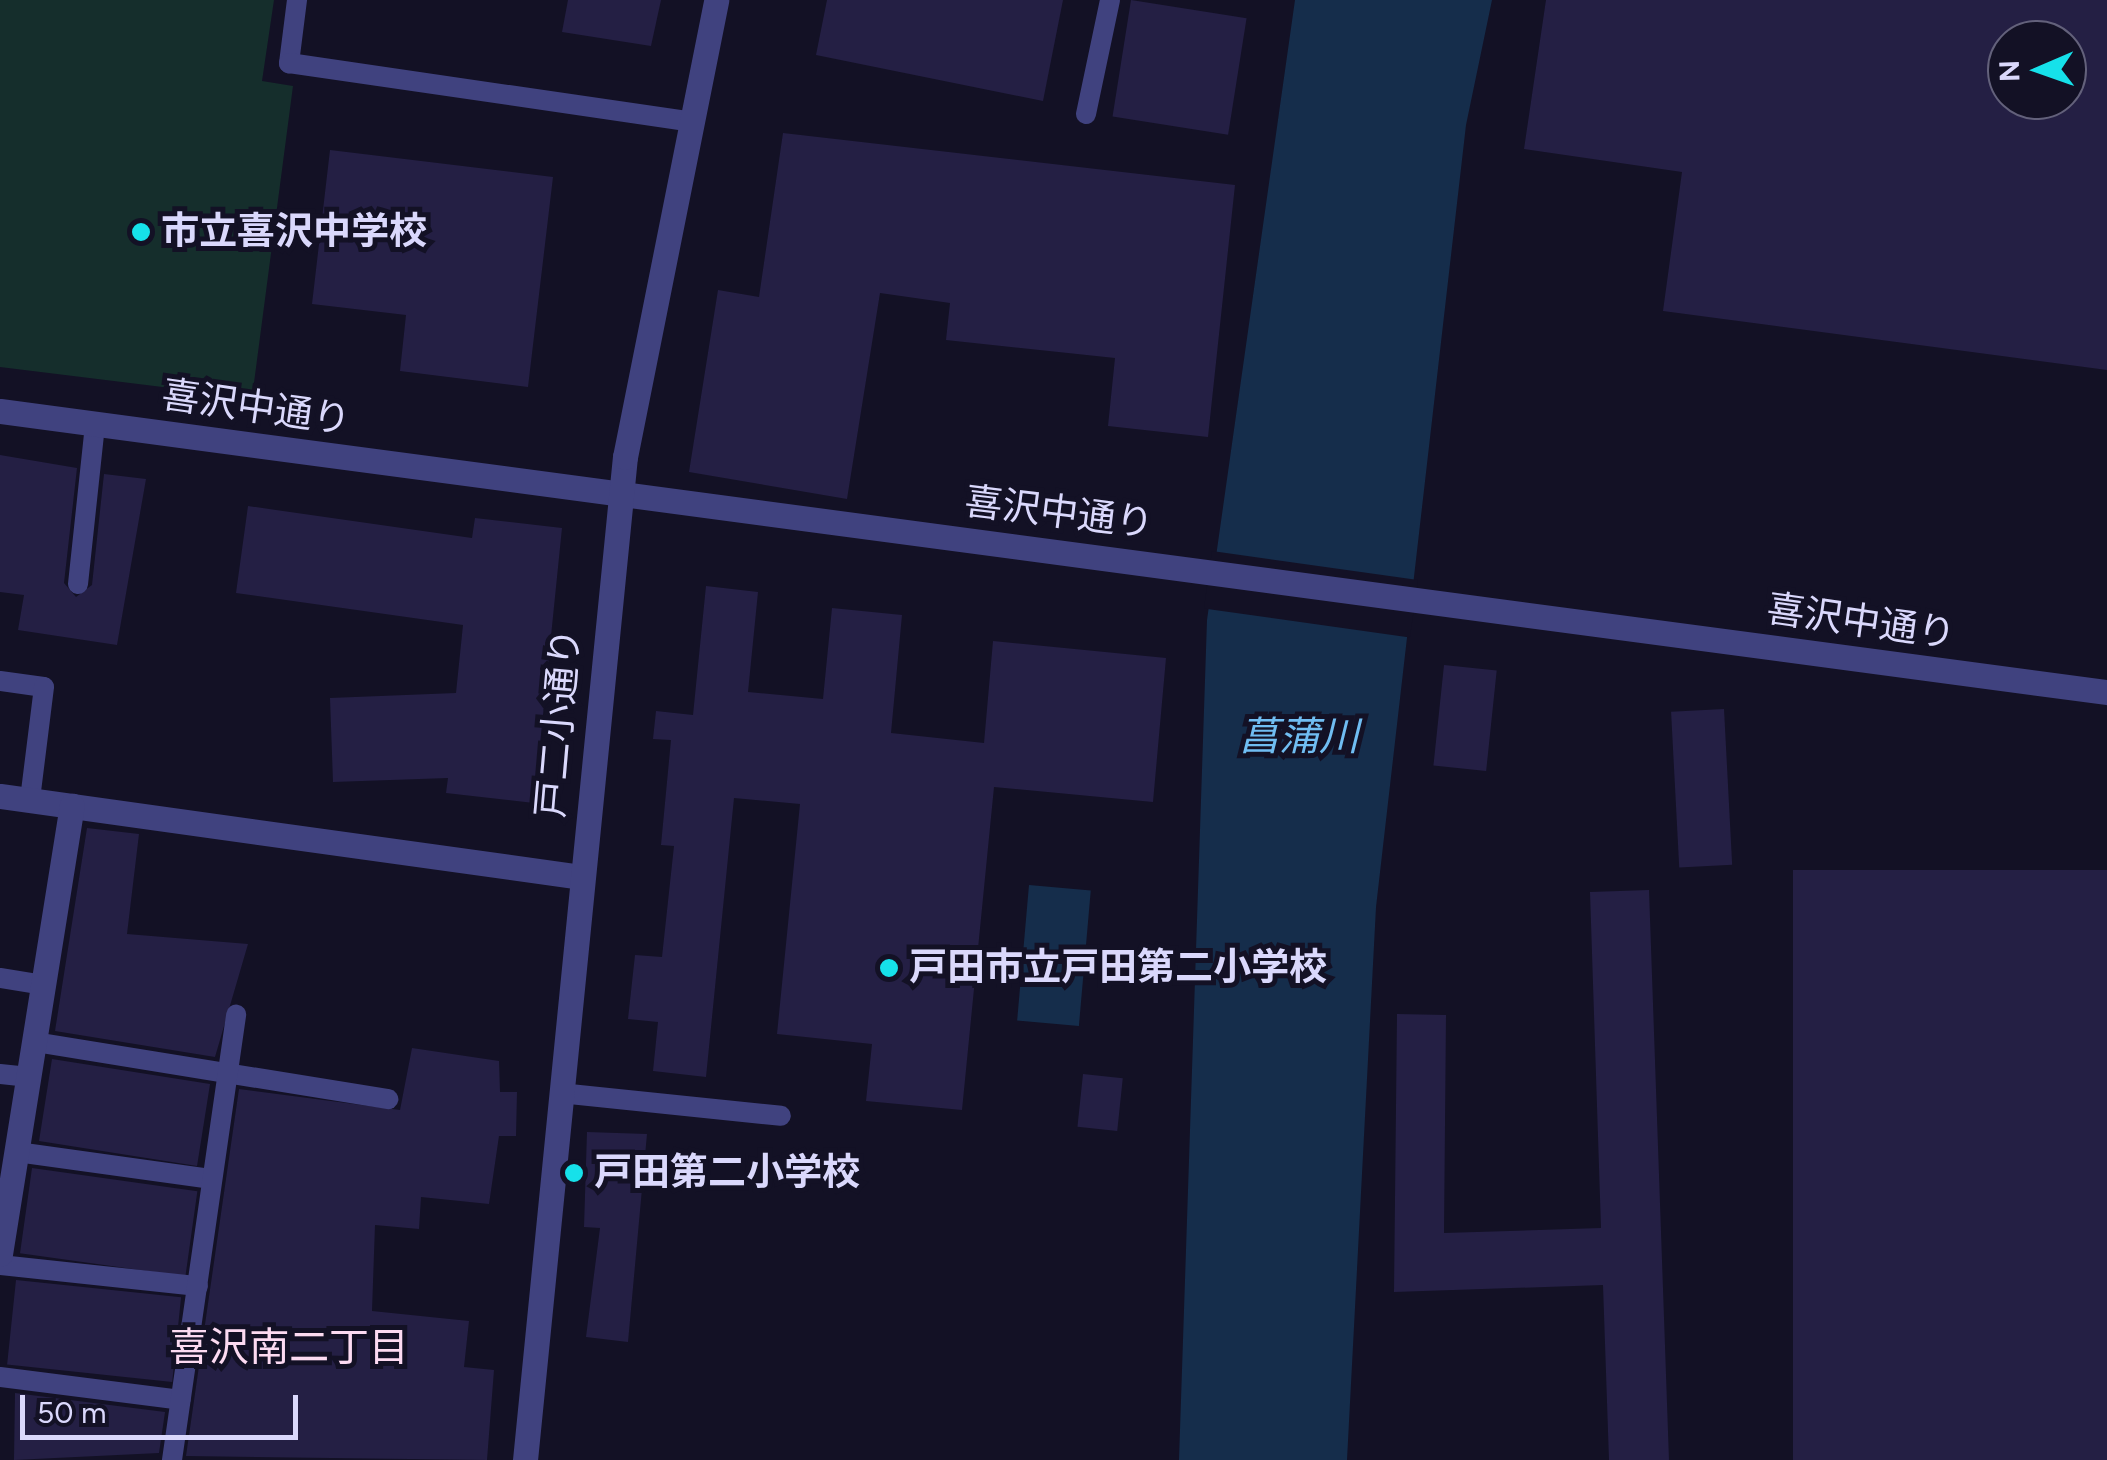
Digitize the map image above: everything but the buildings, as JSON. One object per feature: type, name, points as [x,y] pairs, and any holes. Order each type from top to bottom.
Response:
[{"type":"street","name":"戸二小通り","points":[[525,1460],[620,494],[716,0]]},
{"type":"street","name":"喜沢中通り","points":[[0,411],[2107,692]]},
{"type":"street","points":[[0,796],[582,877]]},
{"type":"street","points":[[0,1254],[72,806]]},
{"type":"lane","points":[[297,0],[289,63],[692,122]]},
{"type":"lane","points":[[1086,114],[1110,0]]},
{"type":"lane","points":[[78,584],[96,424]]},
{"type":"lane","points":[[0,680],[44,687],[30,800]]},
{"type":"lane","points":[[0,978],[44,985]]},
{"type":"lane","points":[[172,1460],[236,1015]]},
{"type":"lane","points":[[34,1042],[227,1069],[388,1099]]},
{"type":"lane","points":[[0,1074],[29,1077]]},
{"type":"lane","points":[[560,1093],[780,1116]]},
{"type":"lane","points":[[17,1152],[212,1179]]},
{"type":"lane","points":[[0,1265],[198,1286]]},
{"type":"lane","points":[[0,1376],[181,1400]]},
{"type":"green space","name":"市立喜沢中学校","points":[[0,0],[274,0],[262,81],[293,86],[252,398],[0,367]]},
{"type":"water","name":"菖蒲川","points":[[1295,0],[1492,0],[1466,125],[1376,907],[1347,1460],[1179,1460],[1207,620]]},
{"type":"water","points":[[1029,885],[1091,890],[1079,1026],[1017,1020]]},
{"type":"pier","points":[[1212,551],[1418,580],[1410,637],[1204,608]]},
{"type":"place","name":"市立喜沢中学校","points":[[141,232]]},
{"type":"place","name":"戸田市立戸田第二小学校","points":[[889,968]]},
{"type":"place","name":"戸田第二小学校","points":[[574,1173]]},
{"type":"district","name":"喜沢南二丁目","points":[[289,1347]]}]
